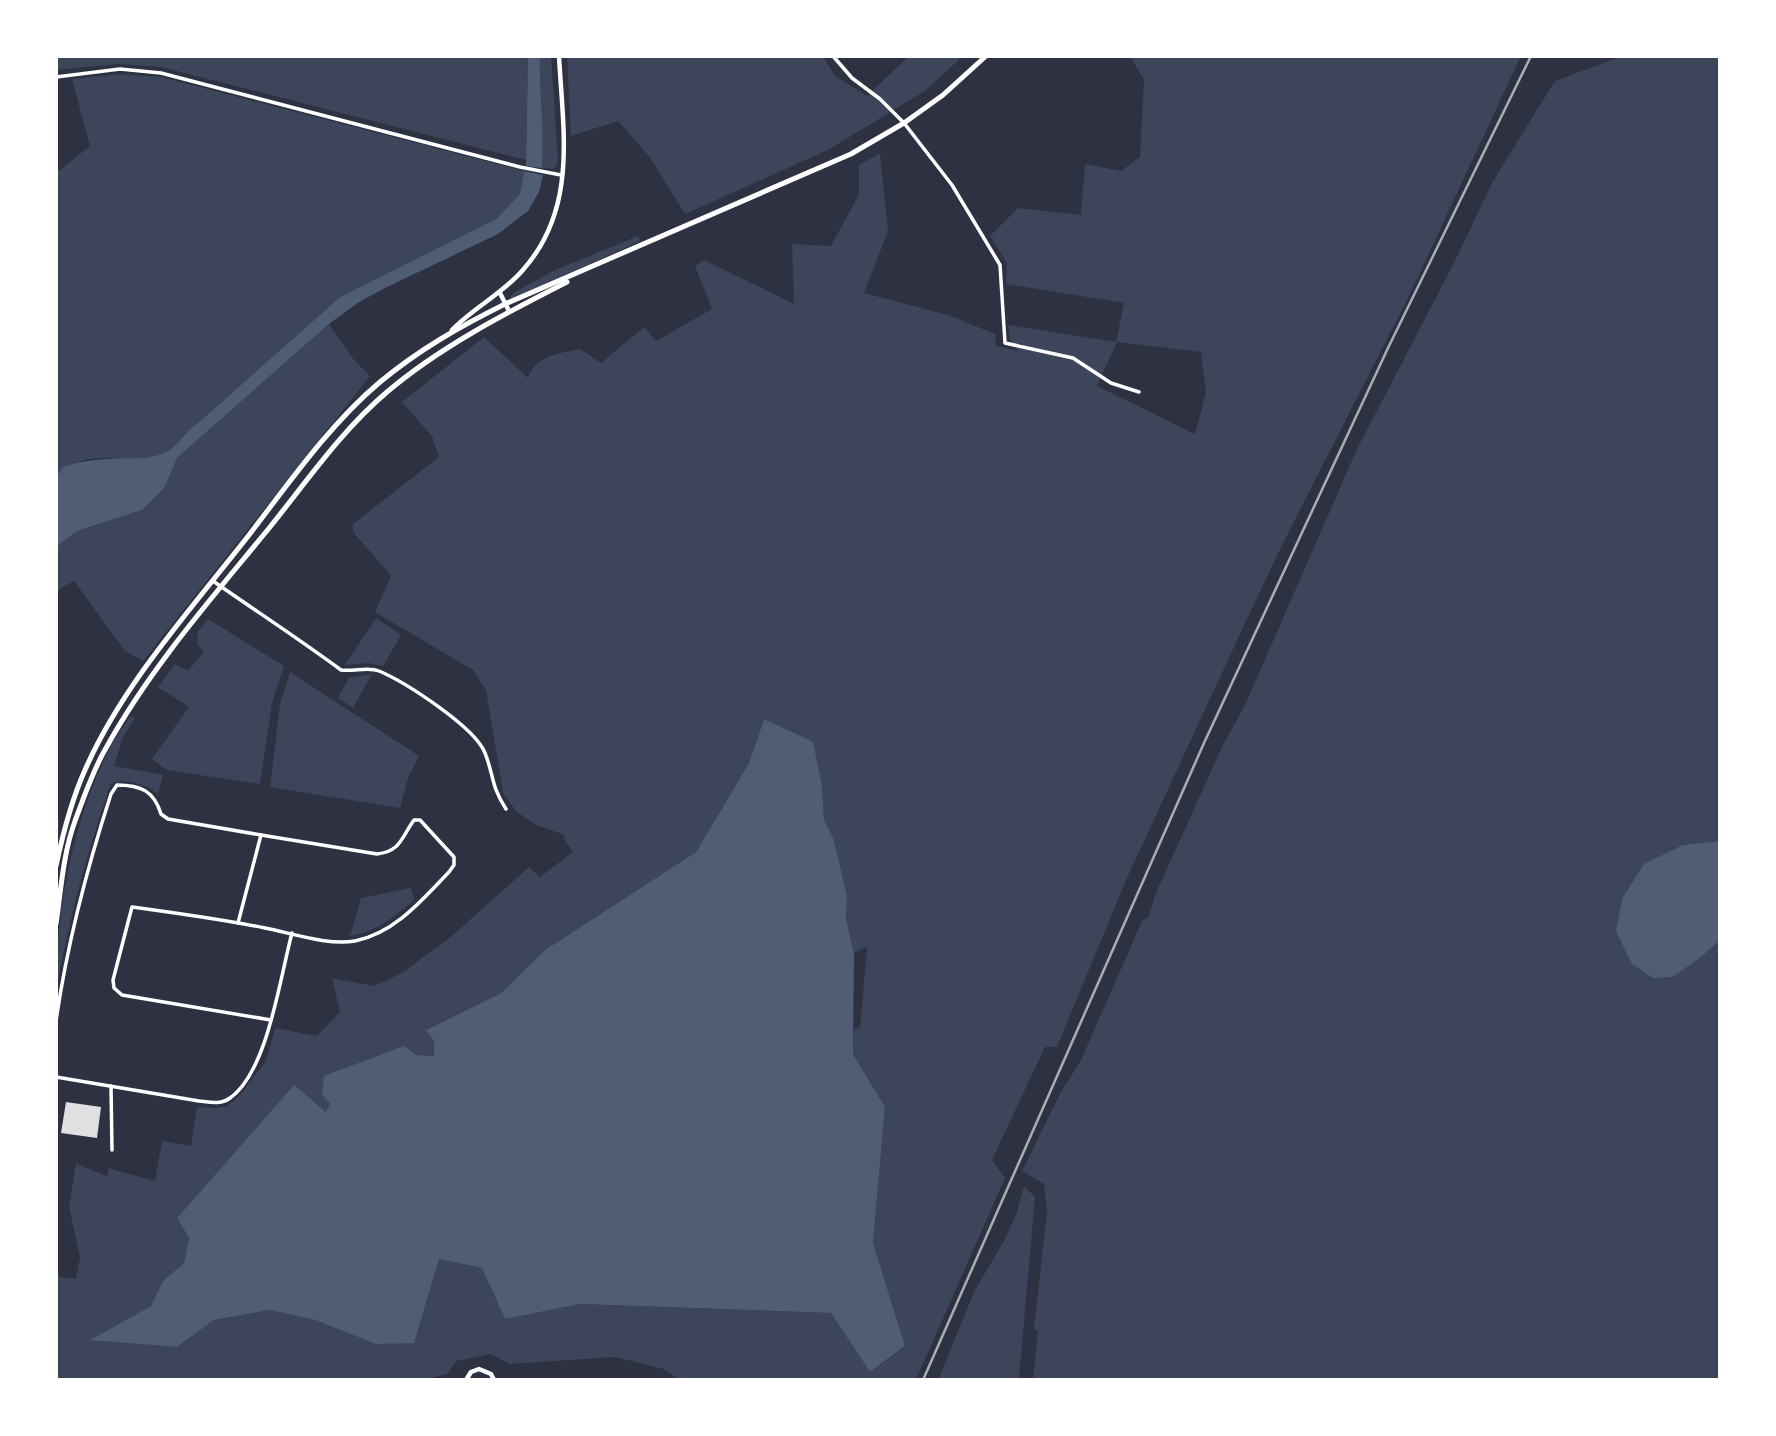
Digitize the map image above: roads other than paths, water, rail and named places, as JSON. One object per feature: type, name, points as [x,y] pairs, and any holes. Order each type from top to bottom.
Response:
[{"type":"main road","points":[[56,866],[66,822],[85,770],[111,720],[151,661],[303,464],[378,383],[452,330],[505,304],[851,153],[904,123],[943,94],[986,56]]},
{"type":"main road","points":[[56,921],[61,879],[74,823],[105,749],[151,678],[356,421],[388,391],[457,342],[509,311],[610,260]]},
{"type":"street","points":[[452,330],[500,293],[523,271],[546,239],[558,206],[564,175],[559,56]]},
{"type":"street","points":[[833,56],[852,78],[880,99],[904,123],[953,184],[1000,265],[1005,343],[1073,358],[1111,383],[1139,392]]},
{"type":"street","points":[[56,77],[120,69],[161,73],[520,167],[564,175]]},
{"type":"street","points":[[500,293],[509,311]]},
{"type":"street","points":[[213,581],[245,605],[285,628],[341,670],[377,670],[431,700],[471,734],[485,752],[495,792],[506,809]]},
{"type":"street","points":[[56,1021],[64,970],[91,857],[113,789],[120,785],[149,791],[157,801],[161,814],[168,818],[377,854],[390,852],[397,847],[414,820],[420,820],[454,857],[454,865],[419,903],[398,921],[355,941],[337,942],[132,907],[113,980],[114,988],[122,995],[271,1020]]},
{"type":"street","points":[[238,923],[261,835]]},
{"type":"street","points":[[56,1077],[198,1101],[216,1103],[229,1099],[251,1072],[262,1052],[292,933]]},
{"type":"street","points":[[111,1086],[112,1150]]},
{"type":"street","points":[[466,1380],[471,1372],[479,1370],[491,1374],[494,1380]]},
{"type":"railway","points":[[923,1380],[1204,743],[1388,348],[1531,56]]}]
